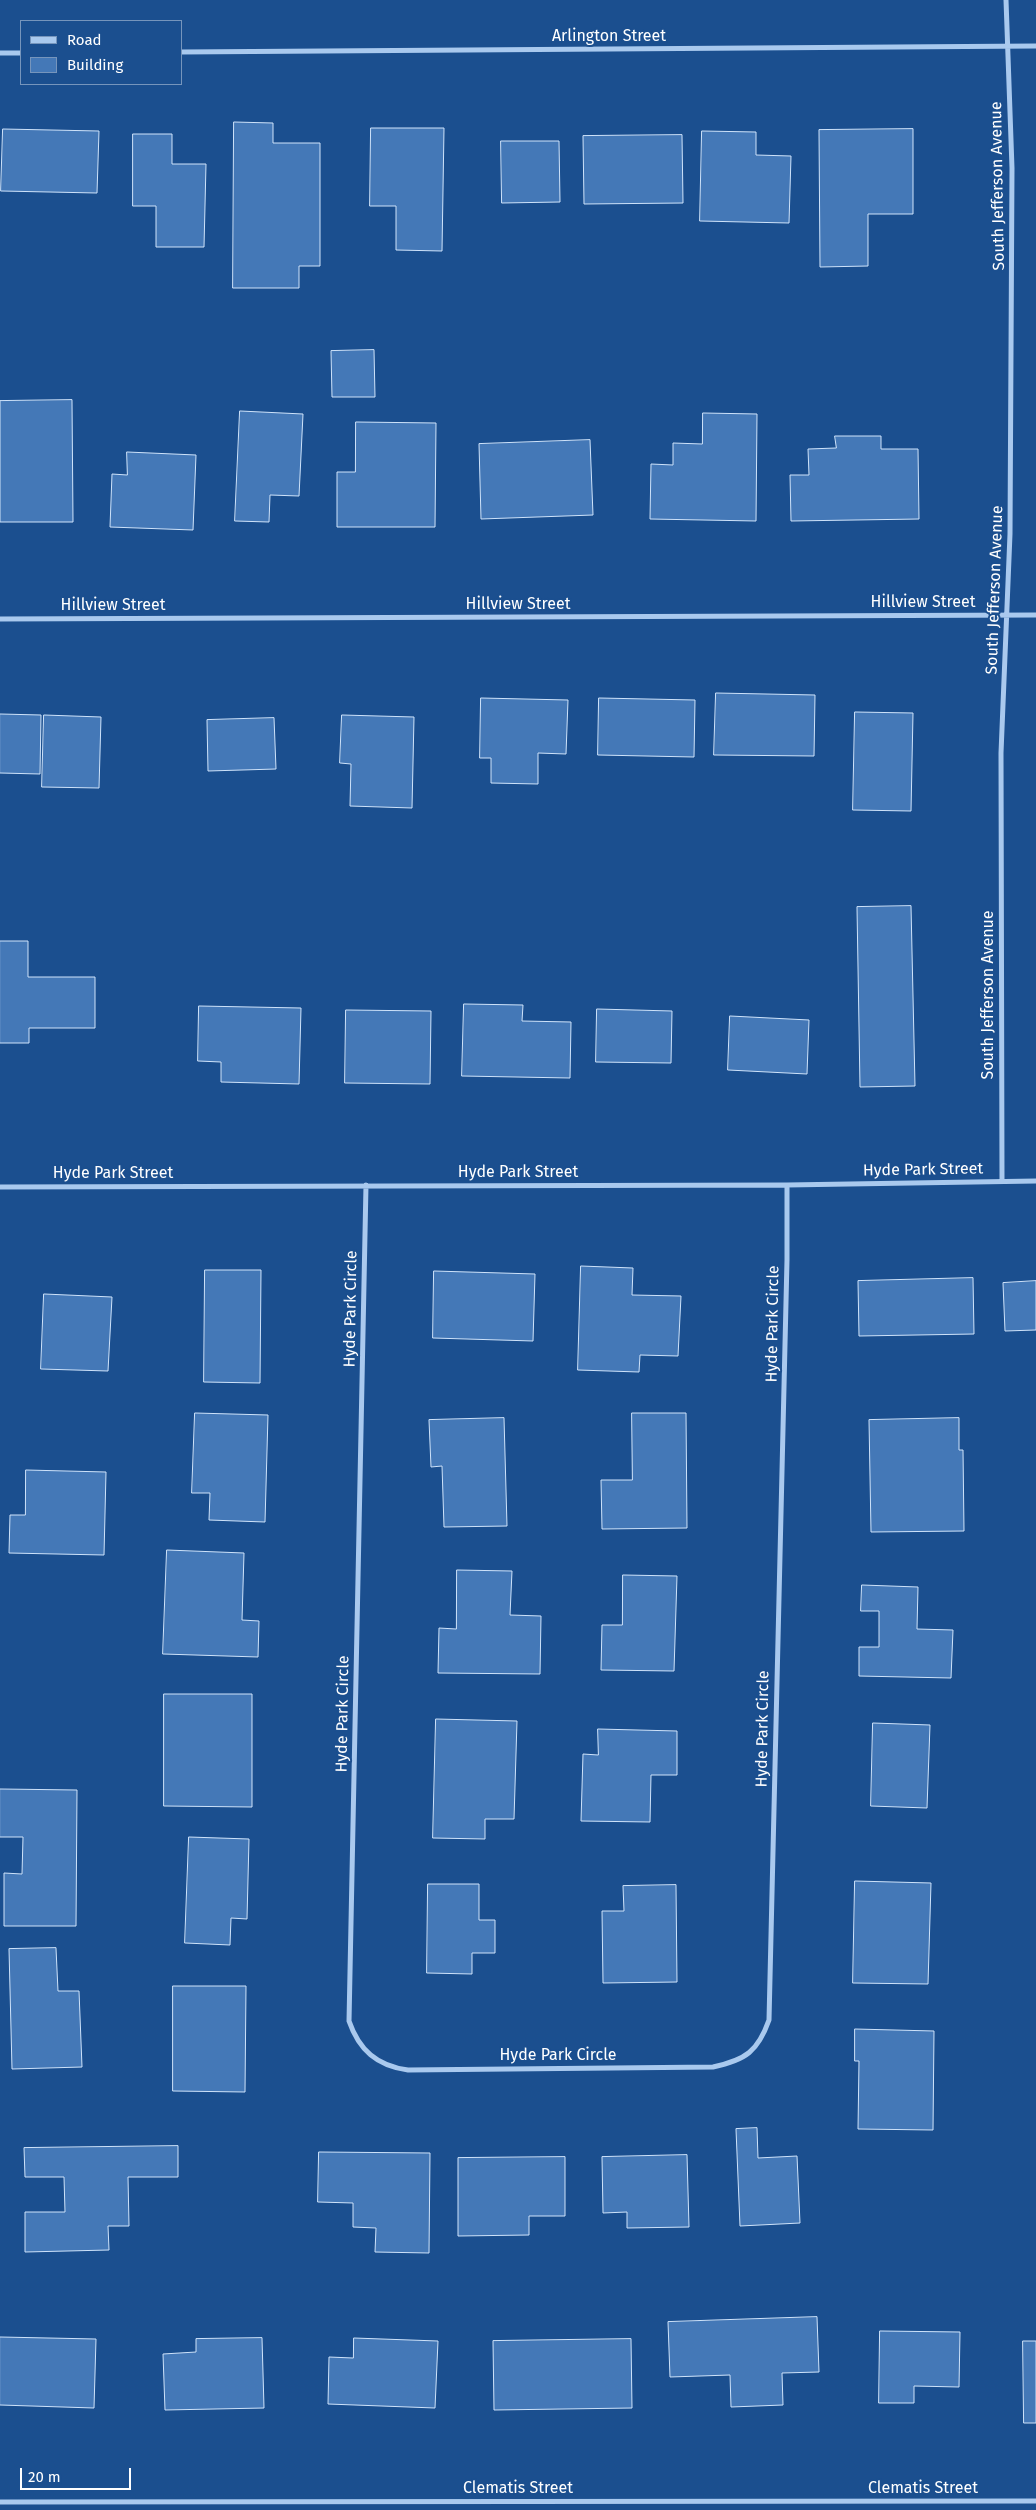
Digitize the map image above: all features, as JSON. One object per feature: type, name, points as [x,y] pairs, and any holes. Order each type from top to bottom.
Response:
[{"type":"street","name":"South Jefferson Avenue","points":[[1002,1181],[1001,753],[1010,524],[1012,168],[1006,0]]},
{"type":"street","name":"Arlington Street","points":[[182,52],[1036,46]]},
{"type":"street","points":[[0,53],[20,53]]},
{"type":"street","name":"Hillview Street","points":[[0,619],[1036,615]]},
{"type":"street","name":"Hyde Park Street","points":[[0,1187],[787,1185],[1036,1181]]},
{"type":"street","name":"Hyde Park Circle","points":[[366,1185],[349,2021],[354,2037],[369,2056],[390,2067],[408,2070],[713,2067],[736,2062],[755,2048],[762,2039],[769,2020],[788,1260],[787,1185]]},
{"type":"street","name":"Clematis Street","points":[[0,2502],[1036,2501]]},
{"type":"building","points":[[234,122],[273,123],[273,143],[320,143],[320,266],[299,266],[299,288],[233,288]]},
{"type":"building","points":[[371,128],[444,128],[442,251],[396,250],[396,206],[370,206]]},
{"type":"building","points":[[3,129],[99,131],[97,193],[1,191]]},
{"type":"building","points":[[913,129],[913,214],[868,214],[868,266],[820,267],[819,130]]},
{"type":"building","points":[[702,131],[756,132],[756,155],[791,156],[789,223],[700,221]]},
{"type":"building","points":[[133,134],[172,134],[172,164],[206,164],[204,247],[156,247],[156,206],[133,206]]},
{"type":"building","points":[[682,135],[683,203],[584,204],[583,136]]},
{"type":"building","points":[[501,141],[559,141],[560,202],[502,203]]},
{"type":"building","points":[[374,350],[375,397],[332,397],[331,351]]},
{"type":"building","points":[[72,400],[73,522],[0,522],[0,401]]},
{"type":"building","points":[[240,411],[303,414],[299,496],[270,495],[269,522],[235,521]]},
{"type":"building","points":[[703,413],[757,414],[756,521],[650,519],[651,464],[673,465],[673,443],[702,444]]},
{"type":"building","points":[[356,422],[436,423],[435,527],[337,527],[337,472],[355,472]]},
{"type":"building","points":[[835,436],[881,436],[881,449],[918,449],[919,519],[791,521],[790,475],[809,475],[808,449],[836,448]]},
{"type":"building","points":[[590,440],[593,515],[481,519],[479,444]]},
{"type":"building","points":[[127,452],[196,455],[193,530],[110,527],[112,474],[127,475]]},
{"type":"building","points":[[716,693],[815,695],[814,756],[714,755]]},
{"type":"building","points":[[481,698],[568,700],[566,754],[538,753],[538,784],[491,783],[491,758],[480,758]]},
{"type":"building","points":[[599,698],[695,700],[694,757],[598,755]]},
{"type":"building","points":[[855,712],[913,713],[911,811],[853,810]]},
{"type":"building","points":[[0,714],[41,715],[40,774],[0,773]]},
{"type":"building","points":[[44,715],[101,717],[99,788],[42,787]]},
{"type":"building","points":[[342,715],[414,717],[412,808],[350,806],[351,764],[340,763]]},
{"type":"building","points":[[274,718],[276,769],[208,771],[207,720]]},
{"type":"building","points":[[911,906],[915,1086],[860,1087],[857,907]]},
{"type":"building","points":[[0,941],[28,941],[28,977],[95,977],[95,1028],[29,1028],[29,1043],[0,1043]]},
{"type":"building","points":[[464,1004],[523,1005],[522,1021],[571,1022],[570,1078],[462,1076]]},
{"type":"building","points":[[199,1006],[301,1008],[299,1084],[221,1082],[221,1062],[198,1061]]},
{"type":"building","points":[[597,1009],[672,1011],[671,1063],[596,1062]]},
{"type":"building","points":[[346,1010],[431,1011],[430,1084],[345,1083]]},
{"type":"building","points":[[730,1016],[809,1020],[807,1074],[728,1070]]},
{"type":"building","points":[[581,1266],[633,1268],[632,1295],[681,1296],[678,1356],[640,1355],[639,1372],[578,1370]]},
{"type":"building","points":[[205,1270],[261,1270],[260,1383],[204,1382]]},
{"type":"building","points":[[434,1271],[535,1274],[533,1341],[433,1338]]},
{"type":"building","points":[[973,1278],[974,1334],[859,1336],[858,1281]]},
{"type":"building","points":[[1036,1281],[1036,1330],[1005,1331],[1003,1283]]},
{"type":"building","points":[[44,1294],[112,1297],[108,1371],[41,1369]]},
{"type":"building","points":[[195,1413],[268,1415],[265,1522],[209,1520],[210,1493],[192,1493]]},
{"type":"building","points":[[632,1413],[686,1413],[687,1528],[602,1529],[601,1480],[632,1480]]},
{"type":"building","points":[[504,1418],[507,1526],[444,1527],[442,1466],[431,1467],[429,1420]]},
{"type":"building","points":[[959,1418],[959,1450],[963,1450],[964,1531],[871,1532],[869,1420]]},
{"type":"building","points":[[26,1470],[106,1472],[104,1555],[9,1553],[10,1515],[25,1515]]},
{"type":"building","points":[[167,1550],[244,1553],[242,1620],[259,1621],[258,1657],[163,1654]]},
{"type":"building","points":[[457,1570],[512,1571],[510,1615],[541,1616],[540,1674],[438,1673],[439,1628],[456,1629]]},
{"type":"building","points":[[623,1575],[677,1576],[674,1671],[601,1670],[602,1625],[622,1625]]},
{"type":"building","points":[[862,1585],[918,1587],[917,1629],[953,1630],[951,1678],[859,1676],[859,1647],[879,1647],[879,1611],[861,1611]]},
{"type":"building","points":[[164,1694],[252,1694],[252,1807],[164,1806]]},
{"type":"building","points":[[436,1719],[517,1721],[514,1819],[485,1819],[485,1839],[433,1838]]},
{"type":"building","points":[[873,1723],[930,1725],[927,1808],[871,1806]]},
{"type":"building","points":[[598,1729],[677,1731],[677,1775],[651,1775],[650,1822],[581,1821],[583,1754],[598,1755]]},
{"type":"building","points":[[0,1789],[77,1790],[76,1926],[4,1926],[4,1873],[22,1874],[23,1837],[0,1837]]},
{"type":"building","points":[[189,1837],[249,1839],[247,1919],[231,1918],[230,1945],[185,1943]]},
{"type":"building","points":[[855,1881],[931,1883],[928,1984],[853,1983]]},
{"type":"building","points":[[428,1884],[479,1884],[479,1920],[495,1920],[495,1953],[472,1953],[472,1974],[427,1973]]},
{"type":"building","points":[[676,1885],[677,1982],[603,1983],[602,1911],[624,1911],[623,1886]]},
{"type":"building","points":[[56,1948],[58,1991],[79,1991],[82,2067],[12,2069],[9,1949]]},
{"type":"building","points":[[173,1986],[246,1986],[245,2092],[173,2091]]},
{"type":"building","points":[[855,2029],[934,2031],[933,2130],[858,2129],[859,2061],[855,2061]]},
{"type":"building","points":[[757,2128],[758,2158],[797,2156],[800,2223],[740,2226],[736,2129]]},
{"type":"building","points":[[178,2146],[178,2177],[128,2177],[129,2226],[108,2226],[109,2250],[25,2252],[25,2212],[65,2212],[64,2177],[25,2177],[24,2148]]},
{"type":"building","points":[[319,2152],[430,2153],[429,2253],[375,2252],[376,2228],[353,2227],[353,2203],[318,2202]]},
{"type":"building","points":[[687,2155],[689,2227],[627,2228],[627,2212],[603,2213],[602,2157]]},
{"type":"building","points":[[565,2157],[565,2216],[529,2216],[529,2235],[458,2236],[458,2158]]},
{"type":"building","points":[[817,2317],[819,2372],[782,2373],[783,2405],[731,2407],[730,2375],[670,2377],[668,2322]]},
{"type":"building","points":[[880,2331],[960,2332],[959,2387],[914,2386],[914,2403],[879,2403]]},
{"type":"building","points":[[0,2337],[96,2339],[94,2408],[0,2405]]},
{"type":"building","points":[[262,2338],[264,2408],[165,2410],[163,2354],[196,2352],[196,2339]]},
{"type":"building","points":[[354,2338],[438,2341],[435,2408],[328,2404],[329,2357],[353,2358]]},
{"type":"building","points":[[631,2339],[632,2408],[494,2410],[493,2341]]},
{"type":"building","points":[[1023,2341],[1036,2341],[1036,2423],[1024,2423]]}]
